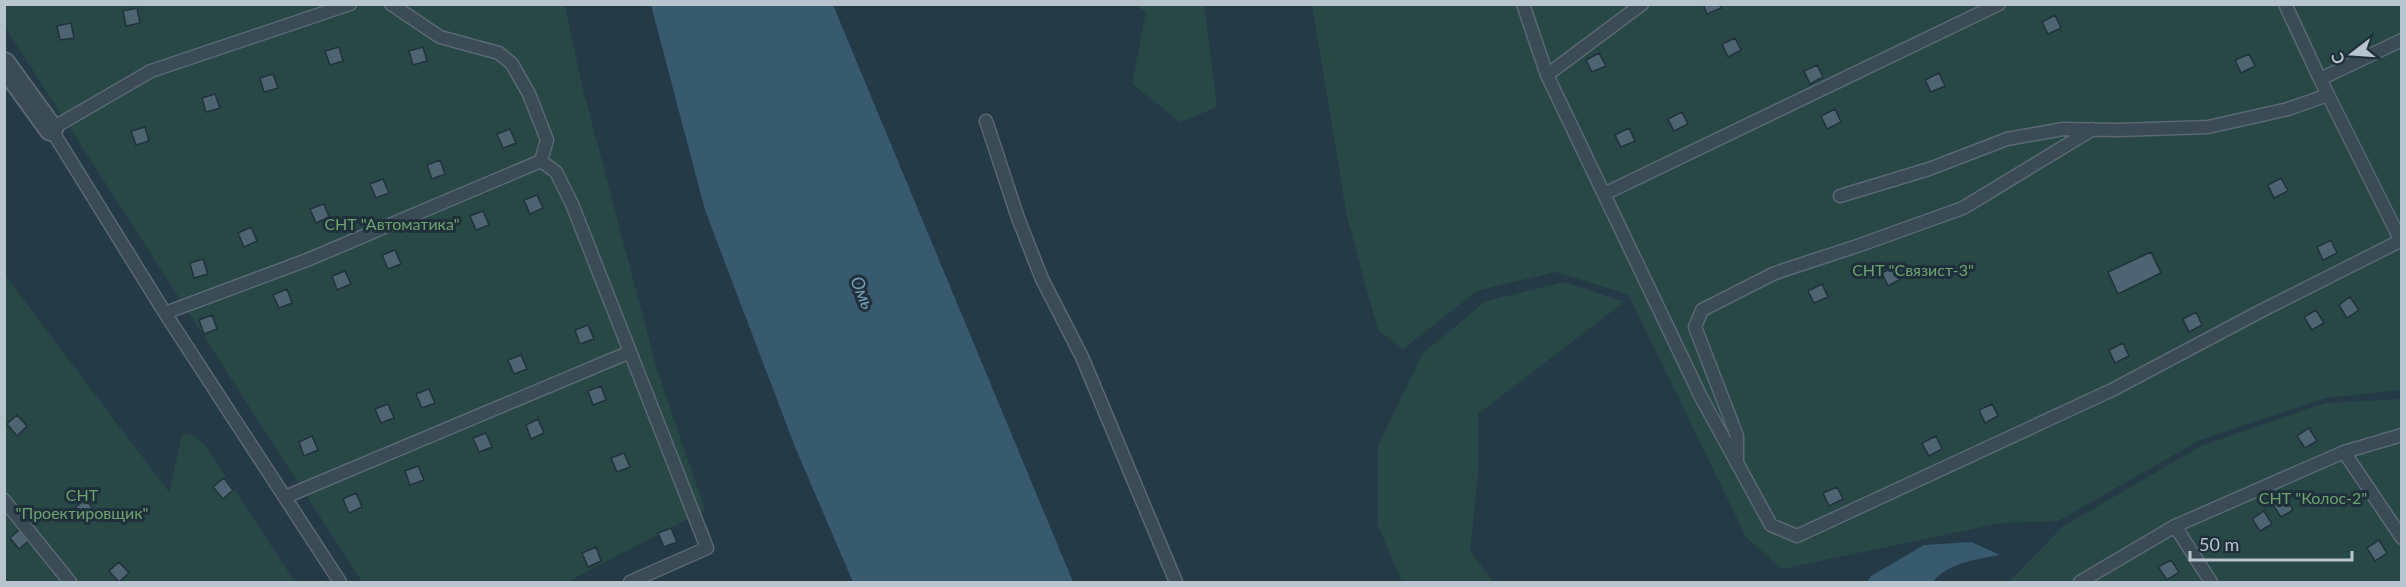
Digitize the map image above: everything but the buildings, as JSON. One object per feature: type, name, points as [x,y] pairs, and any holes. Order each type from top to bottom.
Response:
[{"type":"street","points":[[4,64],[51,129]]},
{"type":"lane","points":[[340,582],[165,313],[51,129],[151,70],[350,4]]},
{"type":"lane","points":[[391,4],[440,37],[500,53],[512,64],[529,94],[547,140],[541,160]]},
{"type":"lane","points":[[1523,4],[1547,75],[1701,397],[1771,525],[1797,536],[2112,390],[2259,312],[2401,241],[2285,4]]},
{"type":"lane","points":[[1547,75],[1642,4]]},
{"type":"lane","points":[[1604,194],[1999,4]]},
{"type":"lane","points":[[2320,79],[2402,40]]},
{"type":"lane","points":[[1840,196],[1929,169],[2007,139],[2063,129],[2208,127],[2288,109],[2328,95]]},
{"type":"lane","points":[[986,121],[1018,218],[1038,269],[1082,357],[1176,582]]},
{"type":"lane","points":[[1737,463],[1737,436],[1695,327],[1702,310],[1775,273],[1963,208],[2093,129]]},
{"type":"lane","points":[[165,313],[307,260],[541,160]]},
{"type":"lane","points":[[541,160],[556,172],[572,204],[707,548],[630,582]]},
{"type":"lane","points":[[285,497],[630,352]]},
{"type":"lane","points":[[2080,582],[2175,526],[2344,452],[2402,435]]},
{"type":"lane","points":[[2344,452],[2402,538]]},
{"type":"lane","points":[[4,500],[70,582]]},
{"type":"lane","points":[[2175,526],[2211,582]]},
{"type":"green space","name":"СНТ \"Автоматика\"","points":[[5,4],[565,5],[582,85],[656,366],[705,510],[567,582],[362,582],[5,27]]},
{"type":"green space","points":[[1135,5],[1202,5],[1205,9],[1217,107],[1180,122],[1132,84],[1146,12]]},
{"type":"green space","name":"СНТ \"Связист-3\"","points":[[1312,5],[2401,5],[2401,390],[2325,398],[2200,440],[2058,521],[2001,523],[1782,569],[1746,537],[1628,294],[1555,272],[1477,291],[1403,349],[1378,330],[1347,217]]},
{"type":"green space","name":"СНТ \"Проектировщик\"","points":[[4,274],[169,492],[182,435],[191,434],[205,445],[295,582],[5,582]]},
{"type":"green space","points":[[1564,282],[1624,302],[1478,414],[1478,475],[1470,551],[1493,582],[1402,582],[1378,526],[1378,446],[1422,354],[1486,301]]},
{"type":"green space","name":"СНТ \"Колос-2\"","points":[[2401,399],[2401,582],[2009,582],[2062,527],[2201,446],[2325,403]]},
{"type":"water","name":"Омь","points":[[651,5],[833,5],[1073,582],[853,582],[795,447],[705,210]]},
{"type":"water","points":[[1971,542],[2000,555],[1955,566],[1946,570],[1933,582],[1867,582],[1871,576],[1924,545]]}]
